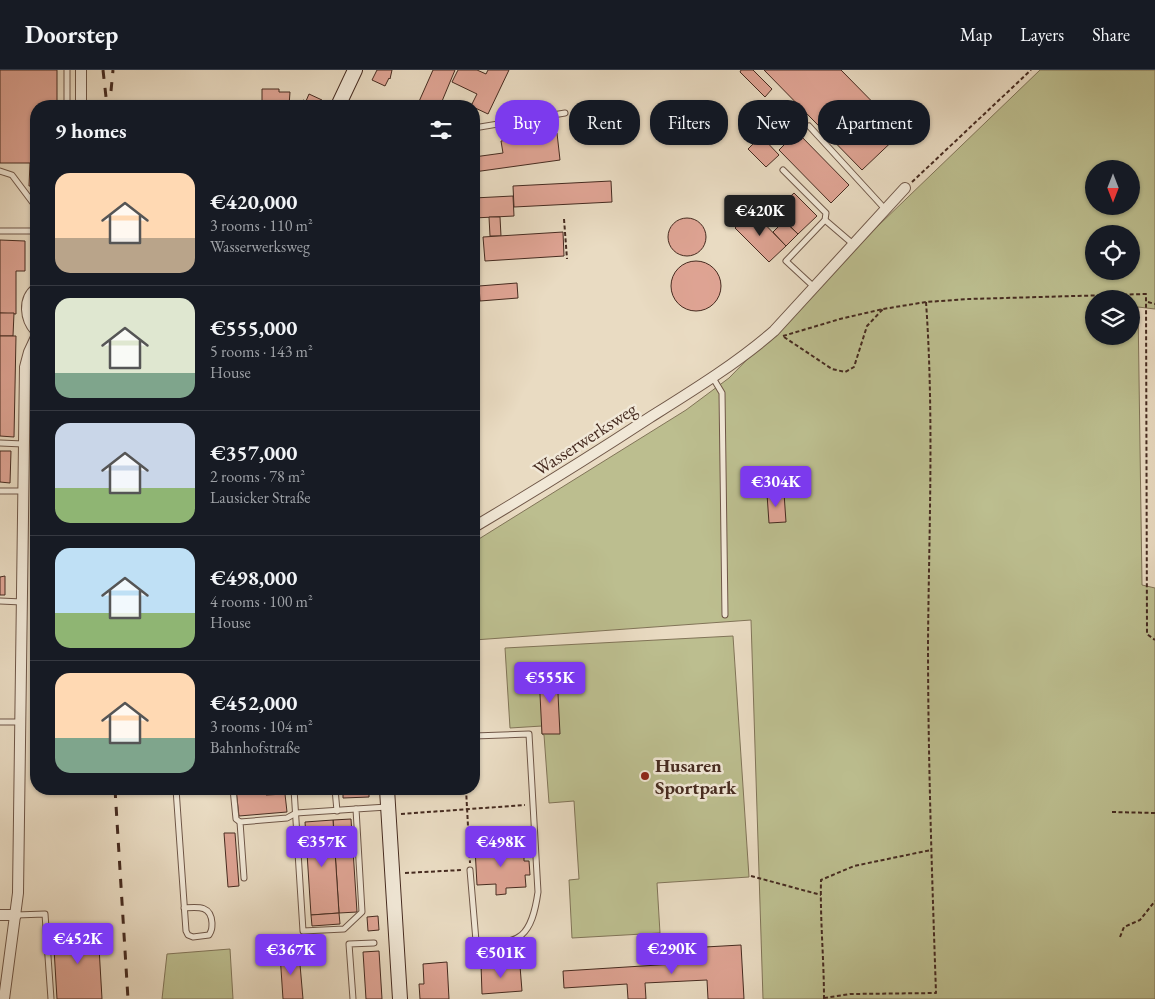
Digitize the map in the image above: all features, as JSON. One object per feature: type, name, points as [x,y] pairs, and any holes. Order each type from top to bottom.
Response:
[{"type":"main road","points":[[341,100],[355,70]]},
{"type":"main road","points":[[388,795],[400,999]]},
{"type":"street","points":[[81,70],[81,100]]},
{"type":"street","name":"Wasserwerksweg","points":[[480,523],[547,484],[779,334],[814,287],[906,188]]},
{"type":"street","points":[[30,293],[27,315],[30,322]]},
{"type":"street","points":[[4,999],[18,893],[25,368],[30,350]]},
{"type":"street","points":[[0,915],[16,915]]},
{"type":"lane","points":[[66,100],[67,70]]},
{"type":"lane","points":[[480,127],[565,112]]},
{"type":"lane","points":[[809,126],[886,210]]},
{"type":"lane","points":[[783,170],[826,213],[825,220],[786,261],[814,287]]},
{"type":"lane","points":[[0,171],[12,175],[30,198]]},
{"type":"lane","points":[[825,220],[853,245]]},
{"type":"lane","points":[[0,231],[30,231]]},
{"type":"lane","points":[[713,378],[722,392],[725,615]]},
{"type":"lane","points":[[0,443],[24,444]]},
{"type":"lane","points":[[0,492],[24,491]]},
{"type":"lane","points":[[0,601],[22,602]]},
{"type":"lane","points":[[0,722],[20,722]]},
{"type":"lane","points":[[470,870],[476,941],[512,941],[525,933],[535,913],[538,892],[529,734],[480,736]]},
{"type":"lane","points":[[176,795],[184,908],[186,931],[188,935],[193,937],[209,935],[212,930],[212,917],[208,911],[203,907],[184,908]]},
{"type":"lane","points":[[234,795],[236,819],[240,822],[244,878]]},
{"type":"lane","points":[[294,795],[303,931],[344,929],[362,912],[356,810]]},
{"type":"lane","points":[[336,795],[337,811]]},
{"type":"lane","points":[[240,822],[287,818],[296,813],[356,810],[389,811]]},
{"type":"lane","points":[[16,915],[45,914],[51,999]]},
{"type":"lane","points":[[353,999],[349,944],[374,943]]},
{"type":"path","points":[[906,188],[1030,70]]},
{"type":"path","points":[[564,219],[567,259]]},
{"type":"path","points":[[779,334],[883,309],[926,302],[1146,294],[1147,634],[1155,640]]},
{"type":"path","points":[[926,302],[929,343],[931,479],[928,736],[936,999]]},
{"type":"path","points":[[1147,302],[1155,304]]},
{"type":"path","points":[[779,334],[832,369],[845,372],[854,367],[868,326],[883,309]]},
{"type":"path","points":[[392,874],[470,870],[466,795]]},
{"type":"path","points":[[389,811],[467,809],[533,804]]},
{"type":"path","points":[[1112,812],[1155,813]]},
{"type":"path","points":[[931,850],[854,866],[821,880],[824,999],[850,994],[936,993]]},
{"type":"path","points":[[751,876],[821,895]]},
{"type":"path","points":[[1120,937],[1124,927],[1140,920],[1155,901]]},
{"type":"green space","points":[[1040,70],[1155,70],[1155,309],[1140,307],[1140,290],[1085,290],[1085,345],[1139,345],[1142,585],[1155,588],[1155,999],[763,999],[751,620],[480,640],[480,538],[686,410],[729,378],[880,224]]},
{"type":"green space","name":"Husaren Sportpark","points":[[733,636],[749,877],[657,883],[660,933],[572,938],[569,880],[579,879],[574,801],[549,803],[542,726],[510,728],[505,648]]},
{"type":"green space","points":[[230,949],[233,999],[162,999],[167,954]]},
{"type":"building","points":[[0,70],[57,70],[57,100],[30,100],[30,163],[0,163]]},
{"type":"building","points":[[377,70],[392,70],[390,79],[385,86],[372,80]]},
{"type":"building","points":[[433,70],[455,70],[442,100],[420,100]]},
{"type":"building","points":[[458,70],[477,70],[486,74],[488,70],[509,70],[488,114],[480,110],[480,100],[474,100],[477,94],[452,82]]},
{"type":"building","points":[[741,70],[753,70],[772,89],[765,97],[740,72]]},
{"type":"building","points":[[764,70],[841,70],[871,100],[818,100],[818,125],[808,115],[808,100],[793,100]]},
{"type":"building","points":[[262,89],[279,89],[279,92],[290,92],[289,100],[262,100]]},
{"type":"building","points":[[309,94],[322,100],[306,100]]},
{"type":"building","points":[[808,143],[849,185],[831,203],[779,150],[784,145],[808,145]]},
{"type":"building","points":[[502,145],[558,145],[560,160],[480,171],[480,156],[503,153]]},
{"type":"building","points":[[752,145],[770,145],[779,155],[766,167],[748,149]]},
{"type":"building","points":[[838,145],[888,145],[862,170]]},
{"type":"building","points":[[611,181],[612,202],[514,207],[513,186]]},
{"type":"building","points":[[794,193],[817,216],[798,234],[775,211]]},
{"type":"building","points":[[513,196],[514,216],[480,218],[480,198]]},
{"type":"building","points":[[752,211],[786,246],[769,262],[735,228]]},
{"type":"building","points":[[489,217],[500,217],[501,236],[490,236]]},
{"type":"building","points":[[687,218],[700,224],[706,237],[700,250],[687,256],[674,250],[668,237],[674,224]]},
{"type":"building","points":[[784,221],[798,234],[786,246],[773,232]]},
{"type":"building","points":[[563,232],[564,256],[485,261],[483,237]]},
{"type":"building","points":[[0,240],[25,241],[25,271],[16,271],[16,314],[0,313]]},
{"type":"building","points":[[696,261],[705,263],[716,272],[721,286],[719,295],[710,306],[696,311],[687,309],[676,300],[671,286],[673,277],[682,266]]},
{"type":"building","points":[[517,283],[518,298],[480,301],[480,286]]},
{"type":"building","points":[[0,313],[14,313],[13,336],[0,336]]},
{"type":"building","points":[[0,336],[16,336],[14,437],[0,436]]},
{"type":"building","points":[[0,451],[11,451],[10,483],[0,482]]},
{"type":"building","points":[[784,493],[786,522],[769,523],[767,494]]},
{"type":"building","points":[[5,576],[5,595],[0,595],[0,577]]},
{"type":"building","points":[[557,674],[560,734],[542,734],[539,675]]},
{"type":"building","points":[[237,795],[285,795],[287,812],[239,816]]},
{"type":"building","points":[[343,795],[369,795],[369,797],[343,798]]},
{"type":"building","points":[[351,819],[357,912],[339,913],[333,820]]},
{"type":"building","points":[[333,820],[339,913],[311,915],[305,822]]},
{"type":"building","points":[[224,833],[235,833],[239,886],[228,887]]},
{"type":"building","points":[[503,847],[503,850],[524,849],[524,861],[529,861],[530,875],[525,875],[526,887],[506,888],[506,894],[496,895],[496,884],[477,885],[475,848]]},
{"type":"building","points":[[339,913],[340,924],[312,926],[311,915]]},
{"type":"building","points":[[378,916],[379,930],[368,931],[367,917]]},
{"type":"building","points":[[98,930],[102,999],[57,999],[53,932]]},
{"type":"building","points":[[741,945],[744,999],[708,999],[707,980],[645,983],[646,999],[628,999],[627,984],[564,988],[563,971],[706,962],[705,947]]},
{"type":"building","points":[[379,951],[382,999],[366,999],[363,952]]},
{"type":"building","points":[[299,953],[303,999],[283,999],[280,954]]},
{"type":"building","points":[[447,962],[449,999],[420,999],[419,984],[424,984],[423,964]]},
{"type":"building","points":[[481,964],[490,964],[491,968],[520,966],[522,991],[482,994]]},
{"type":"railway","points":[[103,70],[106,100]]},
{"type":"railway","points":[[111,91],[113,70]]},
{"type":"railway","points":[[115,795],[128,999]]},
{"type":"place","name":"Husaren Sportpark","points":[[645,776]]}]
